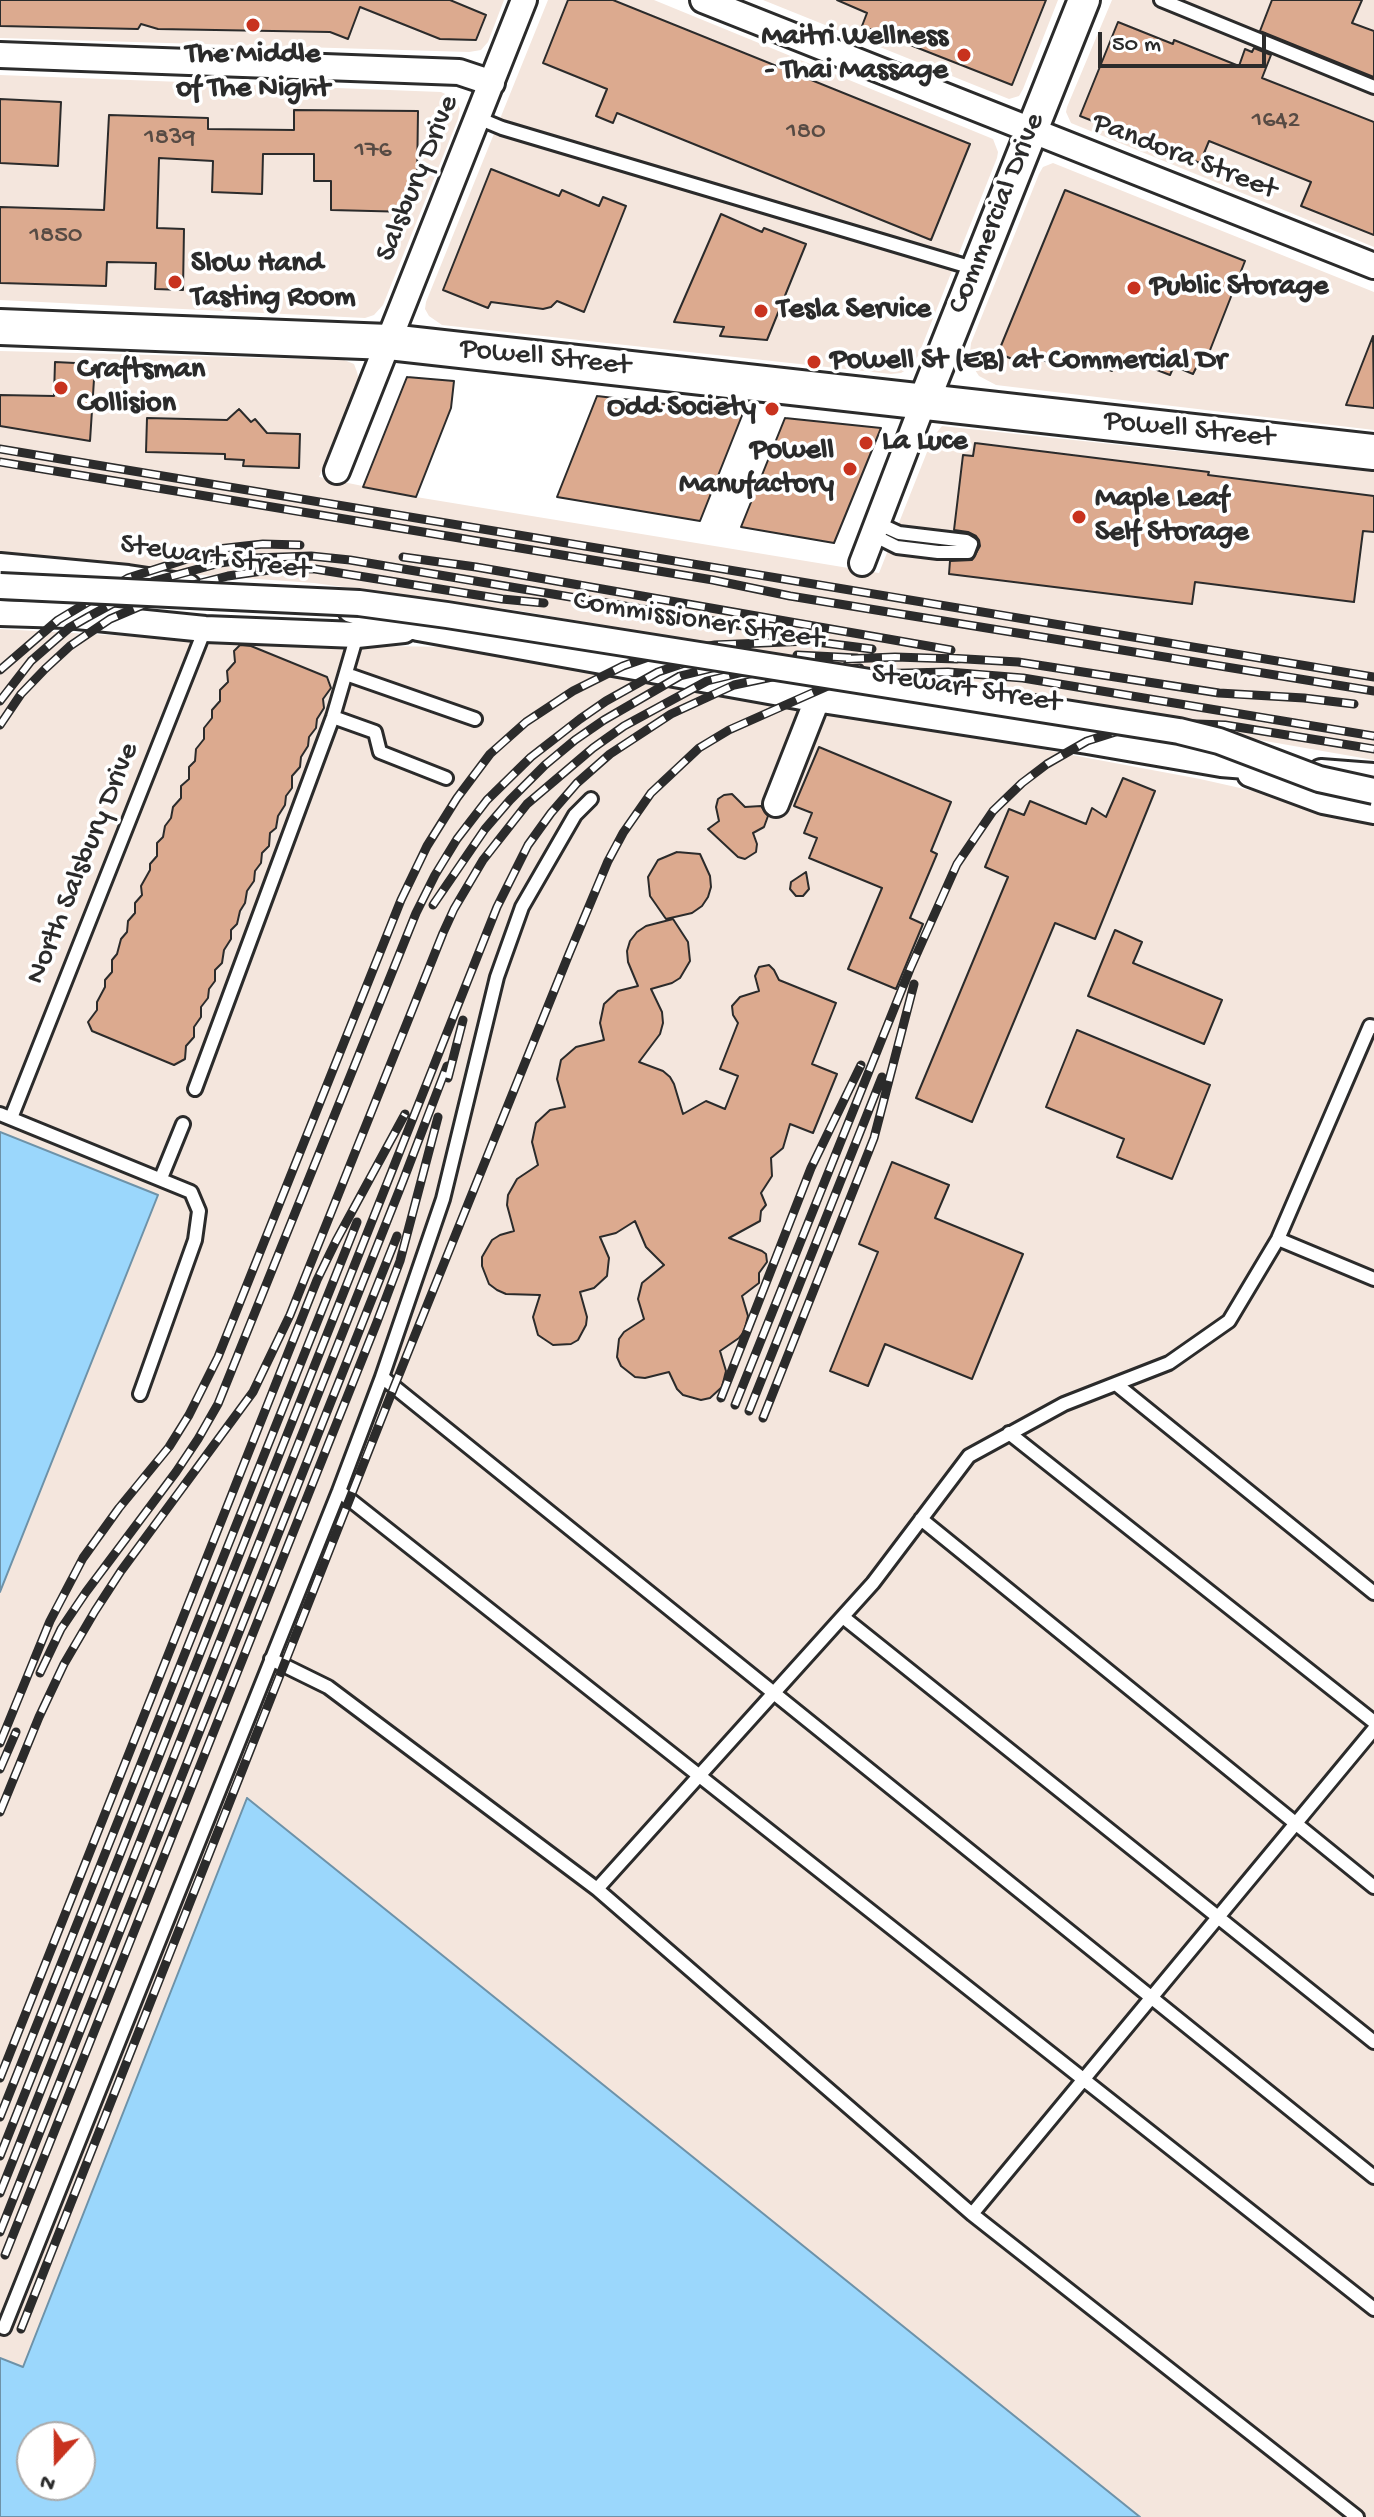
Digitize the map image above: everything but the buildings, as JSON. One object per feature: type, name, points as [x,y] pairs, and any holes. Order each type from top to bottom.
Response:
[{"type":"main road","name":"Powell Street","points":[[0,327],[389,342],[1374,452]]},
{"type":"street","name":"Salsbury Drive","points":[[337,471],[524,0]]},
{"type":"street","name":"Pandora Street","points":[[703,0],[1374,266]]},
{"type":"street","name":"Commercial Drive","points":[[862,563],[1084,0]]},
{"type":"street","points":[[0,55],[459,72],[492,83]]},
{"type":"street","name":"Stewart Street","points":[[0,566],[154,581],[226,595],[353,610],[418,628],[817,700],[1221,764],[1374,776]]},
{"type":"street","name":"Commissioner Street","points":[[0,586],[359,603],[447,615],[1179,731],[1219,741],[1319,779],[1374,791]]},
{"type":"street","name":"Stewart Street","points":[[0,613],[67,615],[205,629],[357,635],[418,628]]},
{"type":"street","points":[[776,804],[817,700]]},
{"type":"street","name":"Stewart Street","points":[[1221,764],[1323,801],[1374,811]]},
{"type":"lane","points":[[1161,0],[1374,87]]},
{"type":"lane","points":[[478,118],[502,128],[976,269]]},
{"type":"lane","points":[[875,529],[971,544],[968,552],[897,547],[875,529]]},
{"type":"lane","name":"North Salsbury Drive","points":[[5,1116],[205,629]]},
{"type":"lane","points":[[195,1089],[333,717],[357,635]]},
{"type":"lane","points":[[346,674],[475,719]]},
{"type":"lane","points":[[333,717],[375,732],[380,752],[446,778]]},
{"type":"lane","points":[[4,2328],[382,1377],[443,1199],[497,977],[522,907],[575,815],[591,799]]},
{"type":"lane","points":[[597,1889],[873,1583],[969,1456],[1064,1404],[1169,1363],[1229,1321],[1278,1239],[1370,1026],[1374,1027]]},
{"type":"lane","points":[[5,1116],[191,1192],[199,1211],[195,1240],[140,1394]]},
{"type":"lane","points":[[161,1178],[183,1124]]},
{"type":"lane","points":[[1278,1239],[1374,1279]]},
{"type":"lane","points":[[382,1377],[1374,2177]]},
{"type":"lane","points":[[1116,1384],[1374,1593]]},
{"type":"lane","points":[[1009,1433],[1374,1722]]},
{"type":"lane","points":[[339,1491],[1374,2309]]},
{"type":"lane","points":[[921,1519],[1374,1887]]},
{"type":"lane","points":[[843,1617],[1374,2042]]},
{"type":"lane","points":[[271,1659],[328,1687],[597,1889],[972,2214],[1357,2517]]},
{"type":"lane","points":[[972,2214],[1374,1729]]},
{"type":"shaded area","points":[[0,0],[504,0],[488,42],[481,50],[469,52],[0,38]]},
{"type":"shaded area","points":[[548,0],[654,0],[993,139],[997,158],[911,367],[891,374],[442,325],[429,316],[425,309],[426,302]]},
{"type":"shaded area","points":[[763,0],[1058,0],[1023,89],[1019,96],[1009,99]]},
{"type":"shaded area","points":[[1112,0],[1374,0],[1374,247],[1071,123],[1067,107]]},
{"type":"shaded area","points":[[0,75],[441,92],[456,99],[460,109],[383,305],[374,315],[365,318],[0,300]]},
{"type":"shaded area","points":[[1053,163],[1374,292],[1374,430],[996,385],[979,376],[969,361],[971,343],[1039,174],[1043,167]]},
{"type":"shaded area","points":[[0,351],[344,360],[354,364],[359,380],[356,394],[319,477],[416,497],[879,573],[933,437],[942,426],[1374,472],[1374,760],[521,611],[314,583],[0,558]]},
{"type":"shaded area","points":[[0,629],[291,645],[460,647],[896,722],[1200,779],[1374,818],[1374,2517],[1140,2517],[247,1798],[23,2367],[0,2358],[0,1592],[158,1196],[0,1132]]},
{"type":"water","points":[[0,1132],[158,1195],[0,1592]]},
{"type":"water","points":[[247,1798],[1140,2517],[0,2517],[0,2358],[23,2367]]},
{"type":"railway","points":[[0,449],[1374,677]]},
{"type":"railway","points":[[0,462],[1374,691]]},
{"type":"railway","points":[[0,670],[58,620],[128,578],[218,549],[263,544],[300,545]]},
{"type":"railway","points":[[0,701],[31,661],[69,628],[88,617],[154,581],[220,563],[254,558],[311,556],[350,560],[791,634]]},
{"type":"railway","points":[[403,557],[951,650]]},
{"type":"railway","points":[[0,725],[21,694],[45,669],[70,646],[110,619],[185,587],[228,576],[283,568],[315,569],[544,603]]},
{"type":"railway","points":[[0,1743],[50,1621],[83,1558],[169,1447],[218,1357],[401,900],[427,846],[490,754],[526,722],[573,691],[623,666],[657,654],[715,645],[809,641],[872,649]]},
{"type":"railway","points":[[40,1673],[61,1629],[176,1472],[218,1404],[416,913],[457,839],[487,800],[531,757],[580,719],[658,672],[714,653]]},
{"type":"railway","points":[[797,655],[857,658]]},
{"type":"railway","points":[[949,658],[1018,662],[1219,693],[1354,704]]},
{"type":"railway","points":[[433,905],[485,829],[545,765],[575,740],[680,676],[749,659]]},
{"type":"railway","points":[[846,659],[957,659]]},
{"type":"railway","points":[[0,1812],[64,1664],[95,1611],[253,1392],[290,1315],[443,933],[483,860],[527,804],[624,726],[707,681],[784,662],[810,661]]},
{"type":"railway","points":[[0,2156],[497,907],[528,845],[577,783],[610,754],[671,714],[734,685],[791,673],[860,668]]},
{"type":"railway","points":[[21,2329],[569,954],[608,861],[651,793],[699,748],[729,730],[837,682],[868,674],[948,672],[1023,678],[1374,736]]},
{"type":"railway","points":[[735,1405],[910,969],[957,864],[993,811],[1047,764],[1087,741],[1128,728],[1169,723],[1225,725],[1374,749]]},
{"type":"railway","points":[[763,1418],[874,1138],[914,984]]},
{"type":"railway","points":[[448,1078],[463,1020]]},
{"type":"railway","points":[[721,1398],[811,1168],[861,1065]]},
{"type":"railway","points":[[0,2193],[447,1066]]},
{"type":"railway","points":[[749,1411],[882,1077]]},
{"type":"railway","points":[[0,2078],[317,1280],[405,1114]]},
{"type":"railway","points":[[5,2255],[377,1322],[400,1261],[438,1117]]},
{"type":"railway","points":[[0,2117],[357,1222]]},
{"type":"railway","points":[[0,2232],[397,1236]]},
{"type":"railway","points":[[0,1769],[16,1732]]},
{"type":"place","name":"The Middle of The Night","points":[[253,25]]},
{"type":"place","name":"Maitri Wellness - Thai Massage","points":[[964,55]]},
{"type":"place","name":"Slow Hand Tasting Room","points":[[175,282]]},
{"type":"place","name":"Public Storage","points":[[1134,288]]},
{"type":"place","name":"Tesla Service","points":[[761,311]]},
{"type":"place","name":"Powell St (EB) at Commercial Dr","points":[[814,362]]},
{"type":"place","name":"Craftsman Collision","points":[[61,388]]},
{"type":"place","name":"Odd Society","points":[[772,409]]},
{"type":"place","name":"La Luce","points":[[866,443]]},
{"type":"place","name":"Powell Manufactory","points":[[850,469]]},
{"type":"place","name":"Maple Leaf Self Storage","points":[[1079,517]]}]
